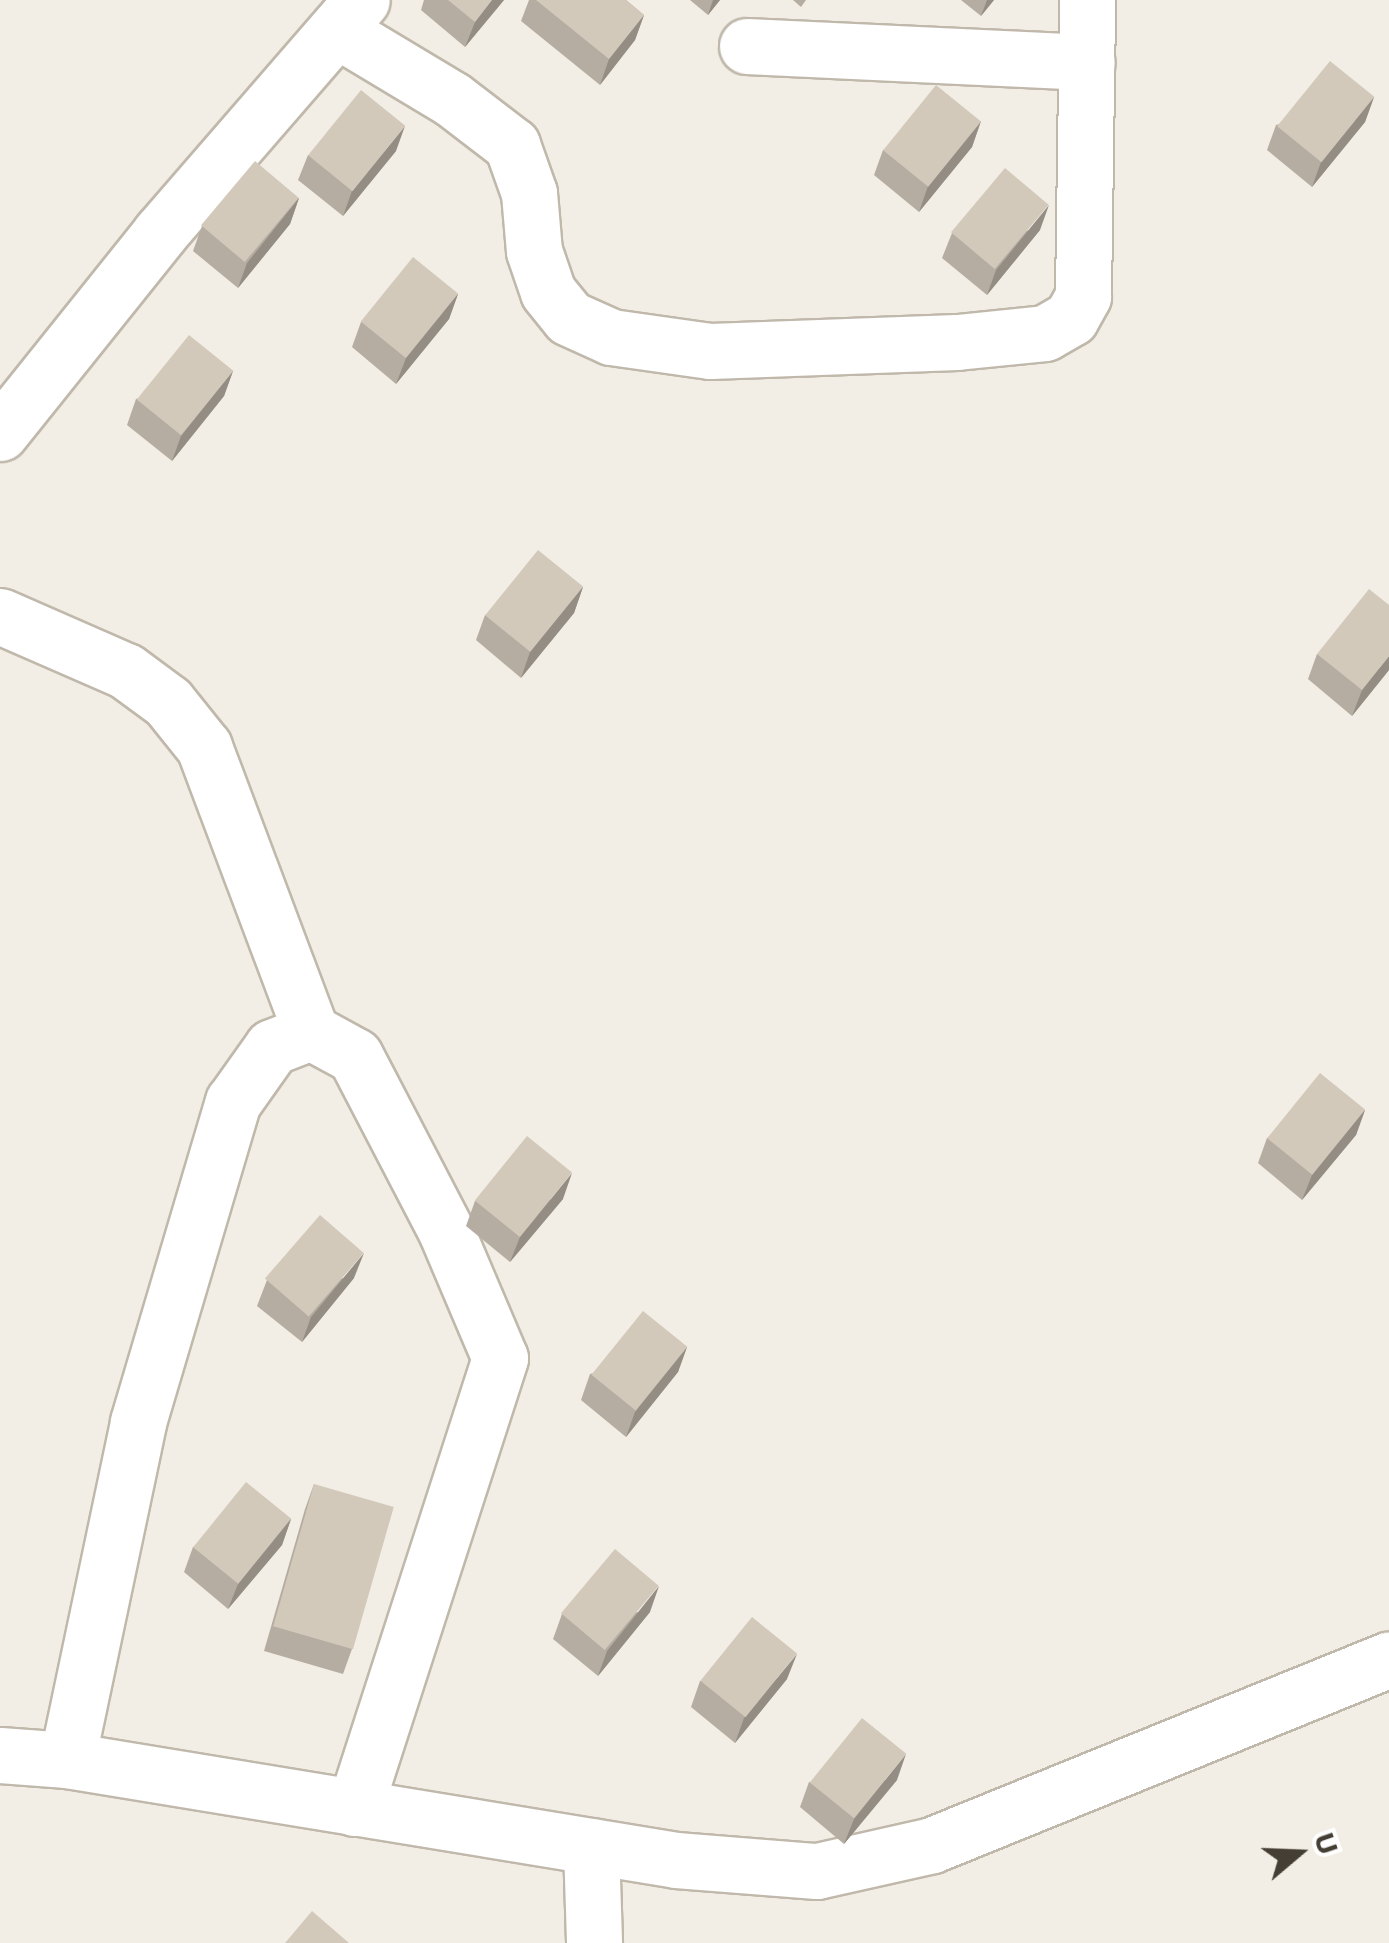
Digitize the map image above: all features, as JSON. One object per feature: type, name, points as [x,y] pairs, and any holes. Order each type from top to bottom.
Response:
[{"type":"street","points":[[0,434],[160,233],[350,15],[512,145],[529,193],[534,251],[548,292],[568,318],[611,337],[710,352],[957,342],[1044,333],[1071,318],[1084,281],[1087,0]]},
{"type":"street","points":[[747,46],[1087,62]]},
{"type":"street","points":[[0,616],[126,670],[168,702],[204,747],[311,1032],[355,1056],[446,1231],[500,1358],[355,1808]]},
{"type":"street","points":[[66,1760],[138,1422],[233,1102],[272,1047],[311,1032]]},
{"type":"street","points":[[0,1755],[66,1760],[590,1846],[817,1872],[912,1849],[1389,1659]]},
{"type":"street","points":[[590,1846],[594,1943]]},
{"type":"building","points":[[448,0],[492,0],[475,22]]},
{"type":"building","points":[[536,0],[626,0],[644,15],[609,59]]},
{"type":"building","points":[[1330,61],[1374,97],[1321,162],[1277,126]]},
{"type":"building","points":[[936,85],[981,122],[928,187],[883,150]]},
{"type":"building","points":[[361,90],[405,126],[352,191],[308,155]]},
{"type":"building","points":[[255,161],[299,198],[245,262],[201,225]]},
{"type":"building","points":[[1005,168],[1049,205],[995,269],[951,232]]},
{"type":"building","points":[[413,257],[458,294],[406,358],[361,322]]},
{"type":"building","points":[[189,335],[233,371],[181,435],[137,400]]},
{"type":"building","points":[[538,550],[583,587],[530,652],[485,615]]},
{"type":"building","points":[[1369,589],[1389,605],[1389,656],[1362,690],[1317,654]]},
{"type":"building","points":[[1320,1073],[1365,1110],[1312,1175],[1267,1138]]},
{"type":"building","points":[[527,1136],[572,1173],[520,1237],[475,1201]]},
{"type":"building","points":[[320,1215],[364,1253],[309,1316],[265,1278]]},
{"type":"building","points":[[643,1311],[687,1347],[636,1411],[591,1375]]},
{"type":"building","points":[[246,1482],[291,1519],[238,1584],[193,1547]]},
{"type":"building","points":[[314,1484],[394,1507],[353,1649],[273,1626]]},
{"type":"building","points":[[615,1549],[659,1586],[605,1650],[561,1613]]},
{"type":"building","points":[[752,1617],[797,1654],[745,1717],[700,1681]]},
{"type":"building","points":[[862,1718],[906,1754],[854,1818],[810,1783]]},
{"type":"building","points":[[312,1911],[349,1943],[285,1943]]}]
